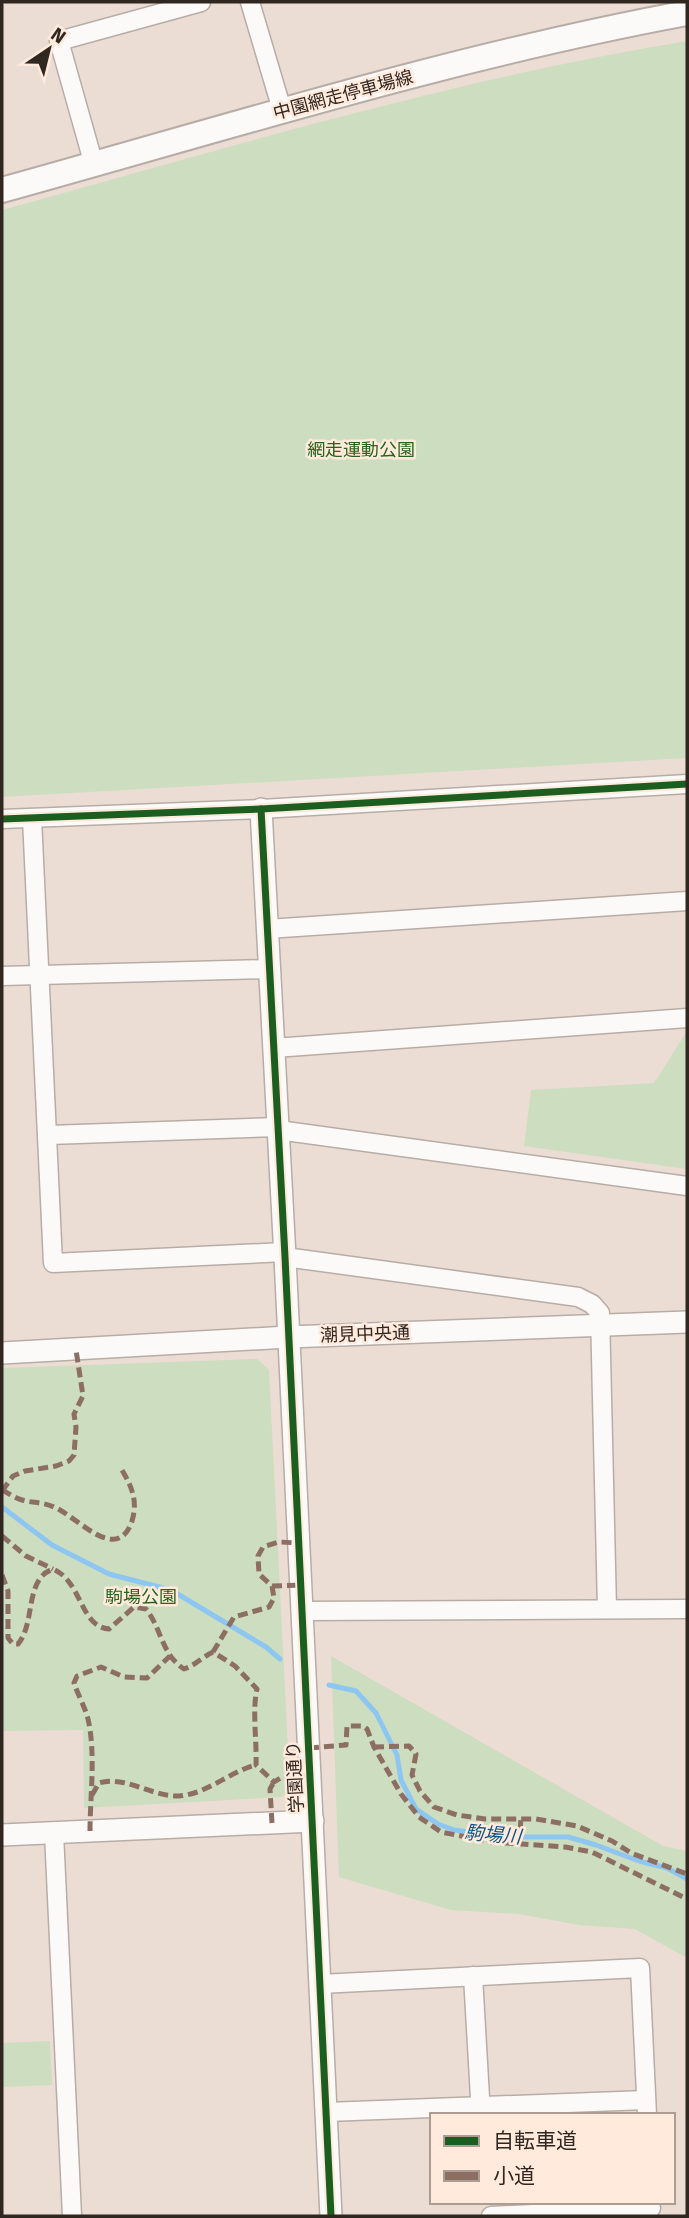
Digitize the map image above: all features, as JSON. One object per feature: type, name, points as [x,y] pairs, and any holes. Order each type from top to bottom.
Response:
[{"type":"main road","name":"中園網走停車場線","points":[[2,190],[282,110],[603,29],[687,13]]},
{"type":"street","points":[[94,164],[59,41],[201,2]]},
{"type":"street","points":[[250,2],[282,110]]},
{"type":"street","points":[[2,819],[261,809],[687,784]]},
{"type":"street","name":"学園通り","points":[[261,809],[331,2216]]},
{"type":"street","points":[[32,818],[53,1263],[285,1254],[578,1297],[592,1304],[600,1312],[607,1609]]},
{"type":"street","points":[[267,929],[687,901]]},
{"type":"street","points":[[2,976],[270,969]]},
{"type":"street","points":[[274,1048],[687,1018]]},
{"type":"street","points":[[48,1135],[278,1128],[687,1186]]},
{"type":"street","name":"潮見中央通","points":[[2,1353],[288,1337],[687,1322]]},
{"type":"street","points":[[303,1611],[687,1609]]},
{"type":"street","points":[[2,1835],[313,1821]]},
{"type":"street","points":[[54,1833],[72,2216]]},
{"type":"street","points":[[320,1984],[640,1968],[646,2107],[327,2112]]},
{"type":"street","points":[[473,1976],[481,2111]]},
{"type":"street","points":[[488,2216],[651,2209]]},
{"type":"green space","name":"網走運動公園","points":[[687,41],[687,758],[2,797],[2,210],[342,116],[514,75]]},
{"type":"green space","points":[[687,1031],[687,1169],[524,1146],[531,1090],[654,1083]]},
{"type":"green space","name":"駒場公園","points":[[257,1359],[269,1370],[290,1789],[282,1797],[84,1808],[83,1730],[2,1731],[2,1368]]},
{"type":"green space","points":[[331,1656],[663,1846],[687,1851],[687,1958],[635,1929],[579,1925],[519,1914],[451,1910],[339,1877]]},
{"type":"green space","points":[[50,2041],[52,2085],[2,2087],[2,2043]]},
{"type":"waterway","name":"駒場川","points":[[2,1507],[52,1545],[109,1574],[171,1590],[266,1647],[280,1659]]},
{"type":"waterway","name":"駒場川","points":[[329,1685],[356,1691],[376,1713],[397,1755],[401,1780],[416,1809],[438,1824],[454,1830],[508,1837],[568,1837],[667,1868],[687,1879]]},
{"type":"marked path","points":[[2,1491],[13,1476],[25,1471],[56,1466],[69,1461],[74,1455],[74,1414],[83,1396],[76,1350]]},
{"type":"marked path","points":[[2,1490],[22,1500],[54,1507],[96,1534],[107,1539],[117,1539],[125,1533],[132,1521],[134,1507],[131,1488],[122,1470]]},
{"type":"marked path","points":[[2,1536],[26,1556],[53,1569]]},
{"type":"marked path","points":[[213,1652],[234,1617],[269,1607],[274,1598],[272,1586],[259,1574],[258,1556],[263,1547],[279,1542],[299,1543]]},
{"type":"marked path","points":[[2,1575],[8,1591],[8,1638],[13,1644],[18,1644],[23,1635],[38,1582],[44,1574],[53,1569],[70,1583],[86,1612],[99,1626],[109,1629],[134,1607],[146,1609],[166,1649],[184,1669],[213,1652],[235,1666],[257,1689],[256,1765],[274,1782],[282,1777],[311,1776]]},
{"type":"marked path","points":[[272,1586],[301,1585]]},
{"type":"marked path","points":[[90,1831],[92,1746],[88,1719],[74,1683],[77,1676],[101,1667],[124,1677],[147,1678],[170,1656]]},
{"type":"marked path","points":[[309,1748],[346,1745],[347,1726],[363,1726],[401,1794],[419,1817],[441,1832],[492,1842],[565,1847],[592,1852],[687,1899]]},
{"type":"marked path","points":[[374,1747],[409,1746],[416,1754],[412,1775],[420,1791],[434,1807],[457,1815],[485,1819],[536,1819],[577,1826],[612,1841],[631,1853],[687,1874]]},
{"type":"marked path","points":[[92,1795],[99,1783],[109,1781],[179,1796],[209,1787],[256,1765]]},
{"type":"marked path","points":[[272,1823],[270,1789],[274,1782]]},
{"type":"marked path","points":[[519,1845],[521,1818]]},
{"type":"cycle path","points":[[2,819],[261,809],[687,784]]},
{"type":"cycle path","points":[[261,809],[331,2216]]}]
